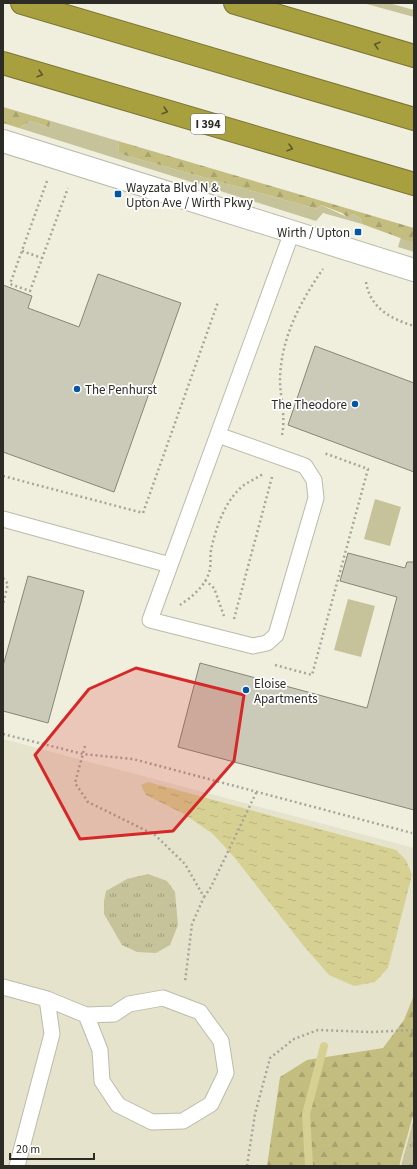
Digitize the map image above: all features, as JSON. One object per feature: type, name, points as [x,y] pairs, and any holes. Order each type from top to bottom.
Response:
[{"type":"highway","points":[[22,3],[414,119]]},
{"type":"highway","points":[[235,3],[414,56]]},
{"type":"highway","name":"I 394","points":[[3,63],[414,184]]},
{"type":"street","points":[[3,141],[414,270]]},
{"type":"lane","points":[[218,435],[305,466],[314,480],[316,498],[276,634],[267,643],[254,646],[150,620],[292,232]]},
{"type":"lane","points":[[3,519],[170,565]]},
{"type":"lane","points":[[3,987],[47,999],[86,1015],[114,1014],[129,1004],[163,998],[200,1012],[221,1041],[226,1073],[211,1104],[183,1121],[152,1122],[118,1105],[102,1081],[100,1050],[86,1015]]},
{"type":"lane","points":[[17,1166],[52,1034],[47,999]]},
{"type":"path","points":[[48,176],[10,284],[20,290],[30,291],[70,182]]},
{"type":"path","points":[[22,251],[42,258]]},
{"type":"path","points":[[365,276],[368,293],[380,311],[401,322],[414,326]]},
{"type":"path","points":[[3,476],[143,513],[218,302]]},
{"type":"path","points":[[150,620],[194,595],[210,570],[211,551],[218,525],[229,502],[244,486],[266,473]]},
{"type":"path","points":[[233,623],[272,474]]},
{"type":"path","points":[[3,578],[8,584],[3,604]]},
{"type":"path","points":[[205,580],[214,588],[227,621]]},
{"type":"path","points":[[3,734],[83,754],[133,759],[412,833]]},
{"type":"path","points":[[85,746],[75,783],[88,802],[155,835],[185,864],[204,897]]},
{"type":"path","points":[[183,1005],[192,924],[257,791]]},
{"type":"path","points":[[247,1166],[255,1114],[270,1058],[294,1039],[318,1030],[371,1032],[414,1030]]},
{"type":"highlighted area","points":[[136,668],[244,695],[234,761],[173,831],[80,839],[35,755],[89,689]]},
{"type":"shaded area","points":[[3,739],[414,848],[414,1118],[401,1166],[3,1166]]},
{"type":"green space","points":[[363,3],[389,3],[414,10],[414,17]]},
{"type":"green space","points":[[3,107],[51,121],[49,127],[30,121],[19,128],[3,123]]},
{"type":"green space","points":[[30,121],[49,127],[51,121],[118,141],[119,151],[124,155],[317,209],[321,205],[347,217],[353,214],[360,218],[362,224],[323,213],[316,221],[19,128]]},
{"type":"green space","points":[[118,141],[414,228],[414,243],[362,224],[360,218],[353,214],[347,217],[342,213],[321,205],[317,209],[124,155],[119,152]]},
{"type":"green space","points":[[401,237],[414,243],[414,252],[398,247]]},
{"type":"green space","points":[[375,499],[401,507],[390,546],[364,539]]},
{"type":"green space","points":[[348,599],[375,606],[361,657],[334,650]]},
{"type":"green space","points":[[148,874],[167,881],[175,892],[178,925],[170,945],[156,953],[137,952],[122,945],[104,914],[106,891],[127,879]]},
{"type":"green space","points":[[414,995],[414,1112],[399,1166],[267,1166],[280,1077],[307,1060],[383,1048],[404,1020]]},
{"type":"green space","points":[[414,1118],[414,1166],[401,1166]]},
{"type":"water","points":[[148,782],[396,850],[406,860],[412,875],[388,968],[375,982],[354,986],[329,975],[302,944],[235,858],[213,834],[184,814],[146,795],[141,785]]},
{"type":"building","name":"The Penhurst","points":[[98,274],[181,303],[114,492],[3,452],[3,285],[32,296],[28,308],[79,327]]},
{"type":"building","name":"The Theodore","points":[[315,346],[414,383],[414,472],[288,425]]},
{"type":"building","name":"Eloise Apartments","points":[[348,553],[405,568],[407,562],[414,562],[414,810],[178,747],[200,663],[367,708],[397,597],[340,581]]},
{"type":"building","points":[[28,576],[84,591],[48,723],[3,711],[3,666]]},
{"type":"waterway","points":[[309,1166],[306,1114],[324,1046]]},
{"type":"place","name":"Wayzata Blvd N & Upton Ave / Wirth Pkwy","points":[[118,194]]},
{"type":"place","name":"Wirth / Upton","points":[[358,232]]},
{"type":"place","name":"The Penhurst","points":[[77,389]]},
{"type":"place","name":"The Theodore","points":[[355,404]]},
{"type":"place","name":"Eloise Apartments","points":[[246,690]]}]
